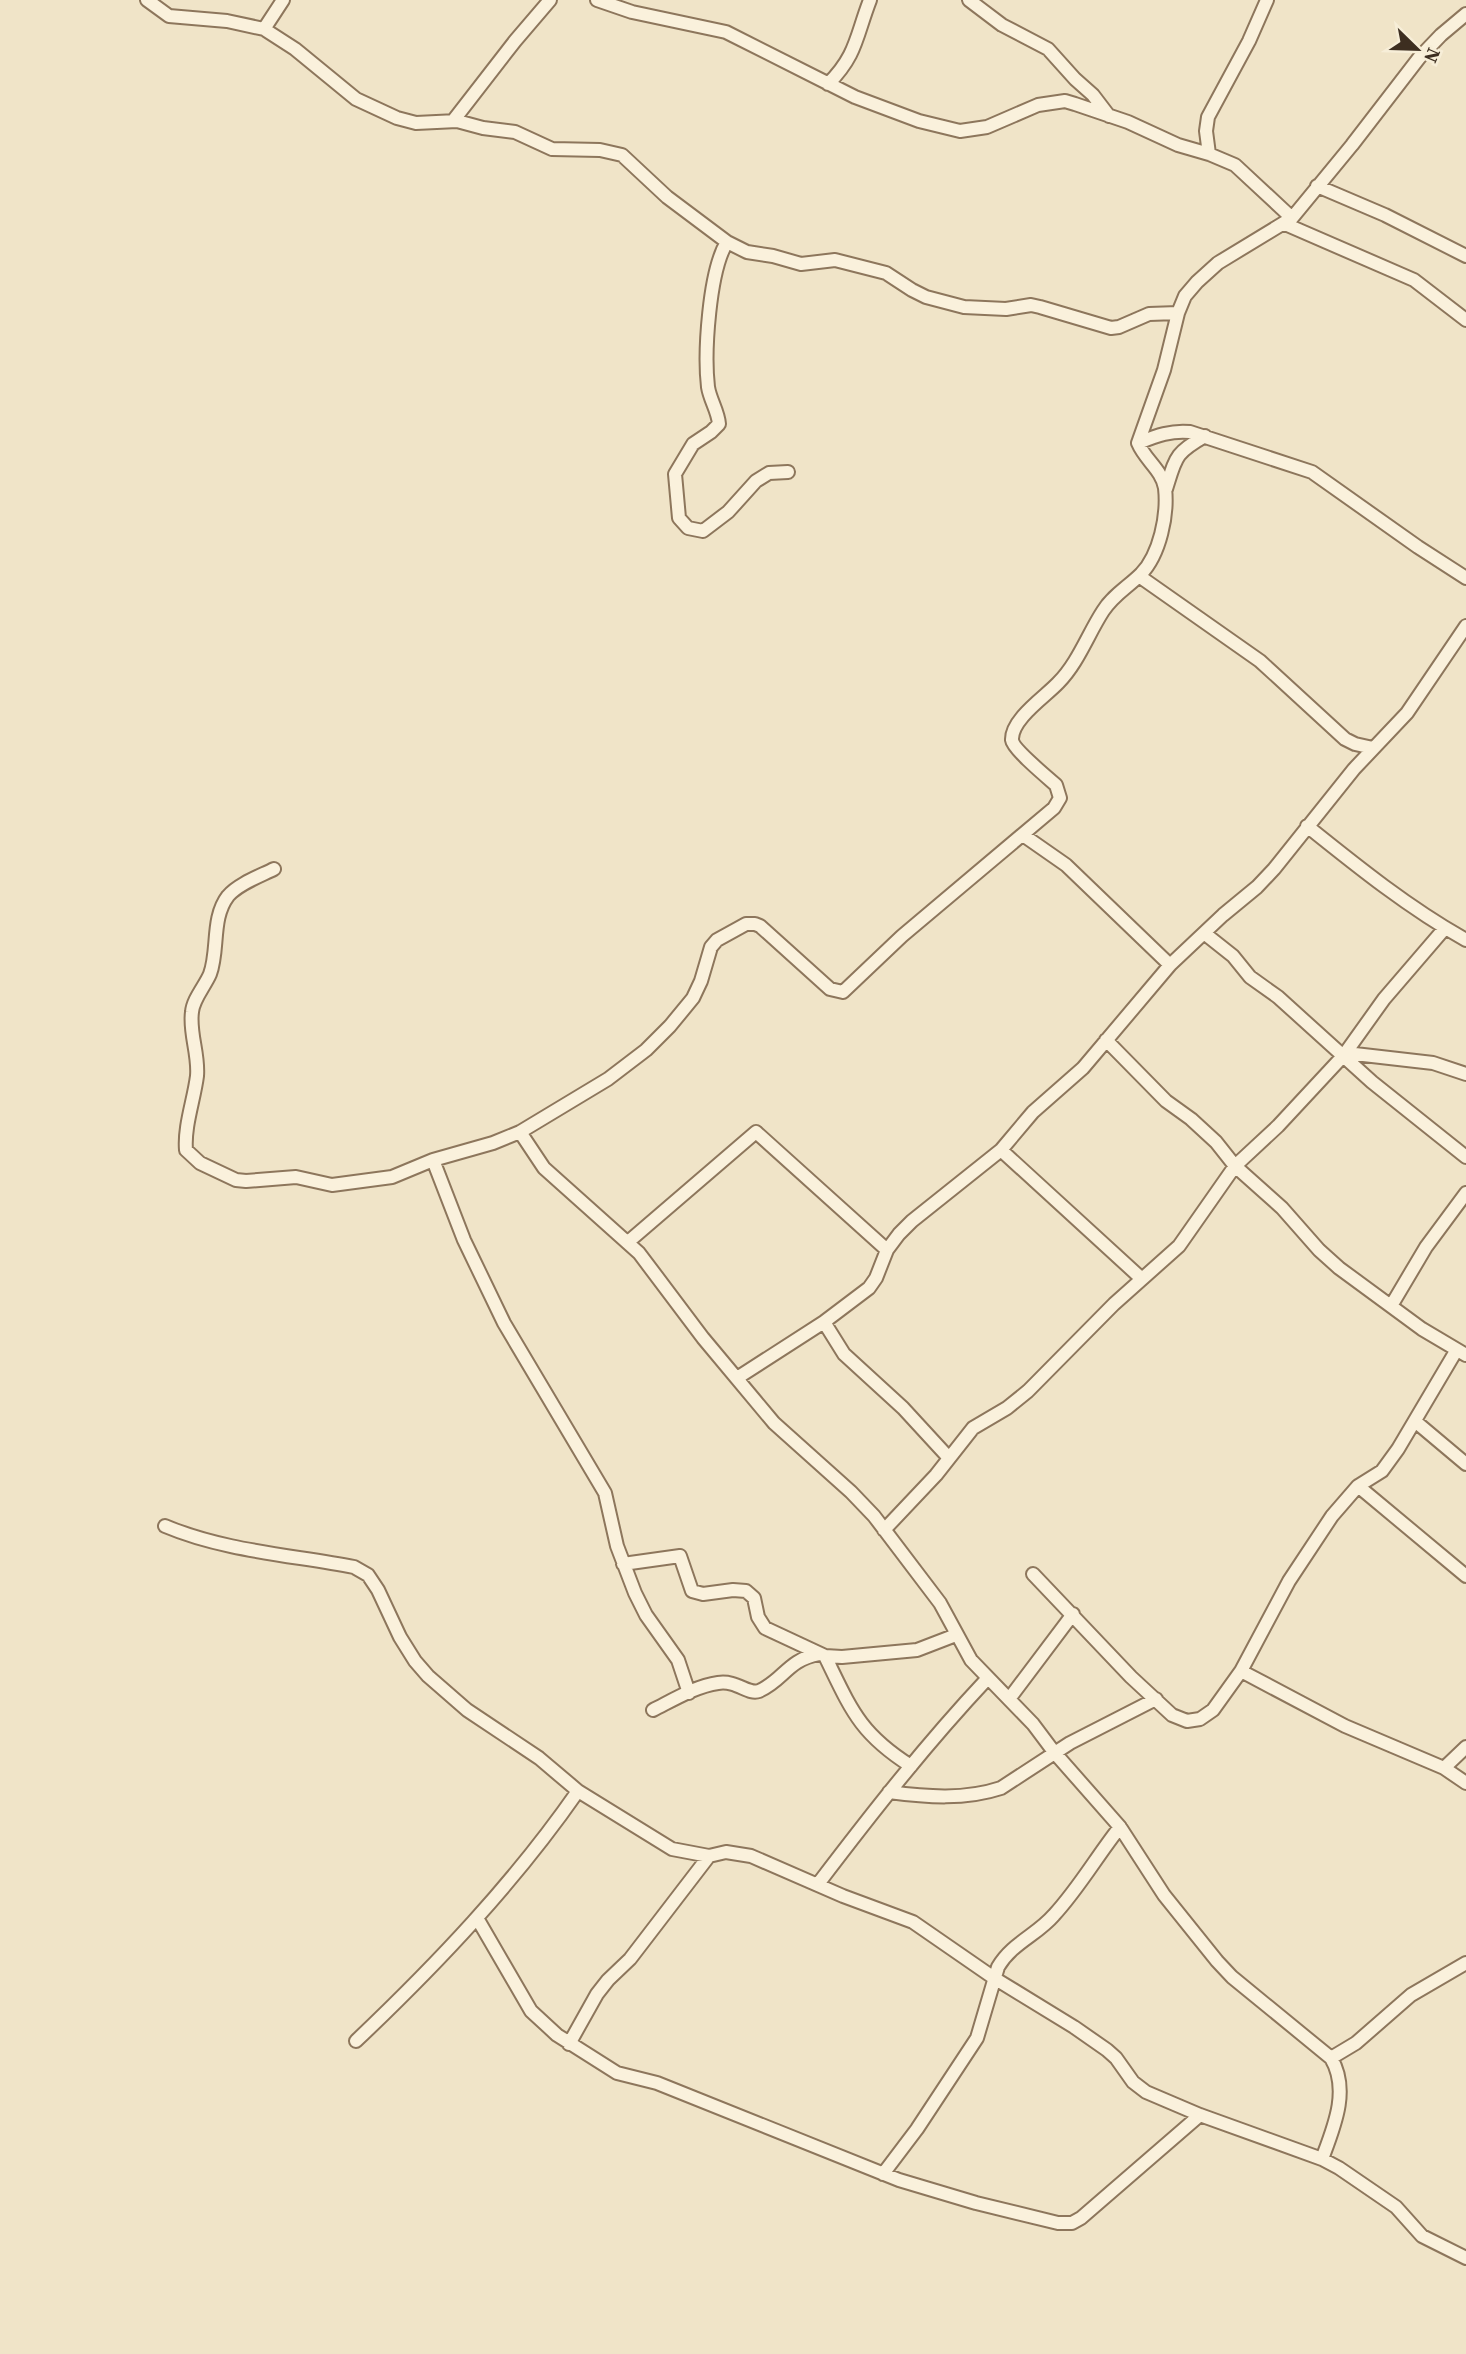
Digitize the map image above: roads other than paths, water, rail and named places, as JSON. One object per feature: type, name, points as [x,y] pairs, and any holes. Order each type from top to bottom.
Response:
[{"type":"street","points":[[147,0],[169,16],[227,21],[264,29],[295,49],[356,99],[374,109],[416,123],[453,121],[515,132],[552,149],[600,150],[622,155],[667,197],[727,242],[747,252],[801,264],[835,260],[889,275],[926,297],[964,306],[1006,309],[1040,306],[1111,328],[1149,314],[1178,313]]},
{"type":"street","points":[[264,29],[283,0]]},
{"type":"street","points":[[453,121],[514,41],[550,0]]},
{"type":"street","points":[[597,0],[632,12],[726,32],[828,84],[885,109],[960,131],[987,127],[1038,105],[1065,101],[1128,122],[1178,145],[1235,165],[1288,221],[1414,280],[1466,320]]},
{"type":"street","points":[[828,84],[845,66],[851,55],[870,0]]},
{"type":"street","points":[[969,0],[1002,25],[1048,49],[1093,95],[1109,117]]},
{"type":"street","points":[[1209,154],[1206,131],[1208,117],[1268,0]]},
{"type":"street","points":[[1138,443],[1164,370],[1185,296],[1218,263],[1288,221],[1353,145],[1419,58],[1466,14]]},
{"type":"street","points":[[1317,186],[1385,215],[1466,256]]},
{"type":"street","points":[[727,242],[718,260],[714,277],[709,338],[708,384],[719,424],[693,444],[675,474],[679,518],[693,531],[703,531],[728,512],[757,481],[769,473],[788,471]]},
{"type":"street","points":[[1138,443],[1177,430],[1205,436],[1312,472],[1466,578]]},
{"type":"street","points":[[1165,490],[1177,456],[1205,436]]},
{"type":"street","points":[[274,869],[229,895],[218,924],[210,974],[192,1007],[191,1014],[197,1075],[186,1150],[200,1163],[236,1180],[296,1177],[332,1185],[393,1177],[433,1160],[493,1143],[520,1132],[608,1079],[646,1050],[686,1008],[697,990],[711,947],[723,935],[746,924],[755,924],[830,989],[844,992],[902,936],[1059,803],[1060,793],[1056,785],[1012,742],[1016,727],[1026,713],[1067,673],[1113,596],[1146,568],[1160,537],[1165,514],[1165,490],[1159,472],[1138,443]]},
{"type":"street","points":[[1139,576],[1260,661],[1345,739],[1373,748]]},
{"type":"street","points":[[737,1378],[824,1322],[873,1284],[887,1250],[912,1221],[1001,1150],[1033,1112],[1083,1068],[1170,965],[1258,887],[1373,748],[1407,713],[1466,626]]},
{"type":"street","points":[[1307,826],[1371,877],[1466,940]]},
{"type":"street","points":[[1023,835],[1066,865],[1170,965]]},
{"type":"street","points":[[884,1530],[973,1428],[1007,1408],[1028,1391],[1179,1246],[1236,1166],[1278,1126],[1345,1054],[1384,999],[1445,928]]},
{"type":"street","points":[[1204,933],[1233,956],[1250,977],[1345,1054],[1372,1082],[1466,1157]]},
{"type":"street","points":[[1033,1574],[1131,1676],[1178,1719],[1200,1719],[1213,1710],[1241,1671],[1289,1581],[1332,1516],[1358,1486],[1377,1475],[1389,1463],[1461,1353],[1339,1268],[1319,1250],[1282,1208],[1236,1166],[1216,1142],[1166,1101],[1106,1040]]},
{"type":"street","points":[[1345,1054],[1433,1063],[1466,1074]]},
{"type":"street","points":[[520,1132],[544,1168],[628,1242],[774,1423],[851,1492],[884,1530],[940,1603],[971,1660],[1033,1724],[1120,1827],[1164,1895],[1217,1961],[1232,1977],[1331,2058],[1336,2066],[1341,2089],[1340,2101],[1322,2159]]},
{"type":"street","points":[[628,1242],[756,1132],[887,1250]]},
{"type":"street","points":[[1001,1150],[1142,1279]]},
{"type":"street","points":[[433,1160],[464,1240],[504,1323],[605,1493],[623,1564],[646,1615],[678,1660],[690,1693]]},
{"type":"street","points":[[1391,1306],[1426,1247],[1466,1193]]},
{"type":"street","points":[[824,1322],[844,1353],[904,1408],[949,1458]]},
{"type":"street","points":[[1416,1422],[1466,1464]]},
{"type":"street","points":[[1358,1486],[1466,1576]]},
{"type":"street","points":[[165,1526],[220,1544],[354,1567],[368,1574],[400,1637],[428,1676],[467,1710],[539,1758],[578,1791],[672,1849],[709,1856],[726,1852],[751,1856],[843,1896],[913,1922],[994,1978],[1074,2026],[1107,2050],[1133,2082],[1146,2092],[1200,2115],[1322,2159],[1396,2207],[1422,2236],[1466,2258]]},
{"type":"street","points":[[623,1564],[680,1556],[692,1591],[703,1594],[746,1591],[754,1598],[758,1617],[765,1628],[822,1655],[859,1721],[878,1743],[911,1766]]},
{"type":"street","points":[[1009,1699],[1073,1614]]},
{"type":"street","points":[[653,1710],[709,1685],[728,1682],[756,1692],[799,1660],[822,1655],[853,1656],[917,1650],[956,1635]]},
{"type":"street","points":[[1241,1671],[1345,1726],[1444,1768],[1466,1783]]},
{"type":"street","points":[[818,1884],[911,1766],[987,1679]]},
{"type":"street","points":[[889,1793],[942,1797],[989,1792],[1013,1782],[1054,1752],[1156,1699]]},
{"type":"street","points":[[1444,1768],[1466,1747]]},
{"type":"street","points":[[356,2041],[428,1972],[477,1918],[524,1864],[578,1791]]},
{"type":"street","points":[[883,2174],[917,2129],[977,2038],[994,1978],[1003,1958],[1062,1908],[1120,1827]]},
{"type":"street","points":[[569,2044],[597,1994],[635,1954],[709,1856]]},
{"type":"street","points":[[477,1918],[531,2011],[548,2029],[569,2044],[623,2076],[657,2083],[883,2174],[1000,2209],[1058,2223],[1072,2223],[1110,2195],[1200,2115]]},
{"type":"street","points":[[1331,2058],[1356,2043],[1410,1995],[1466,1963]]}]
